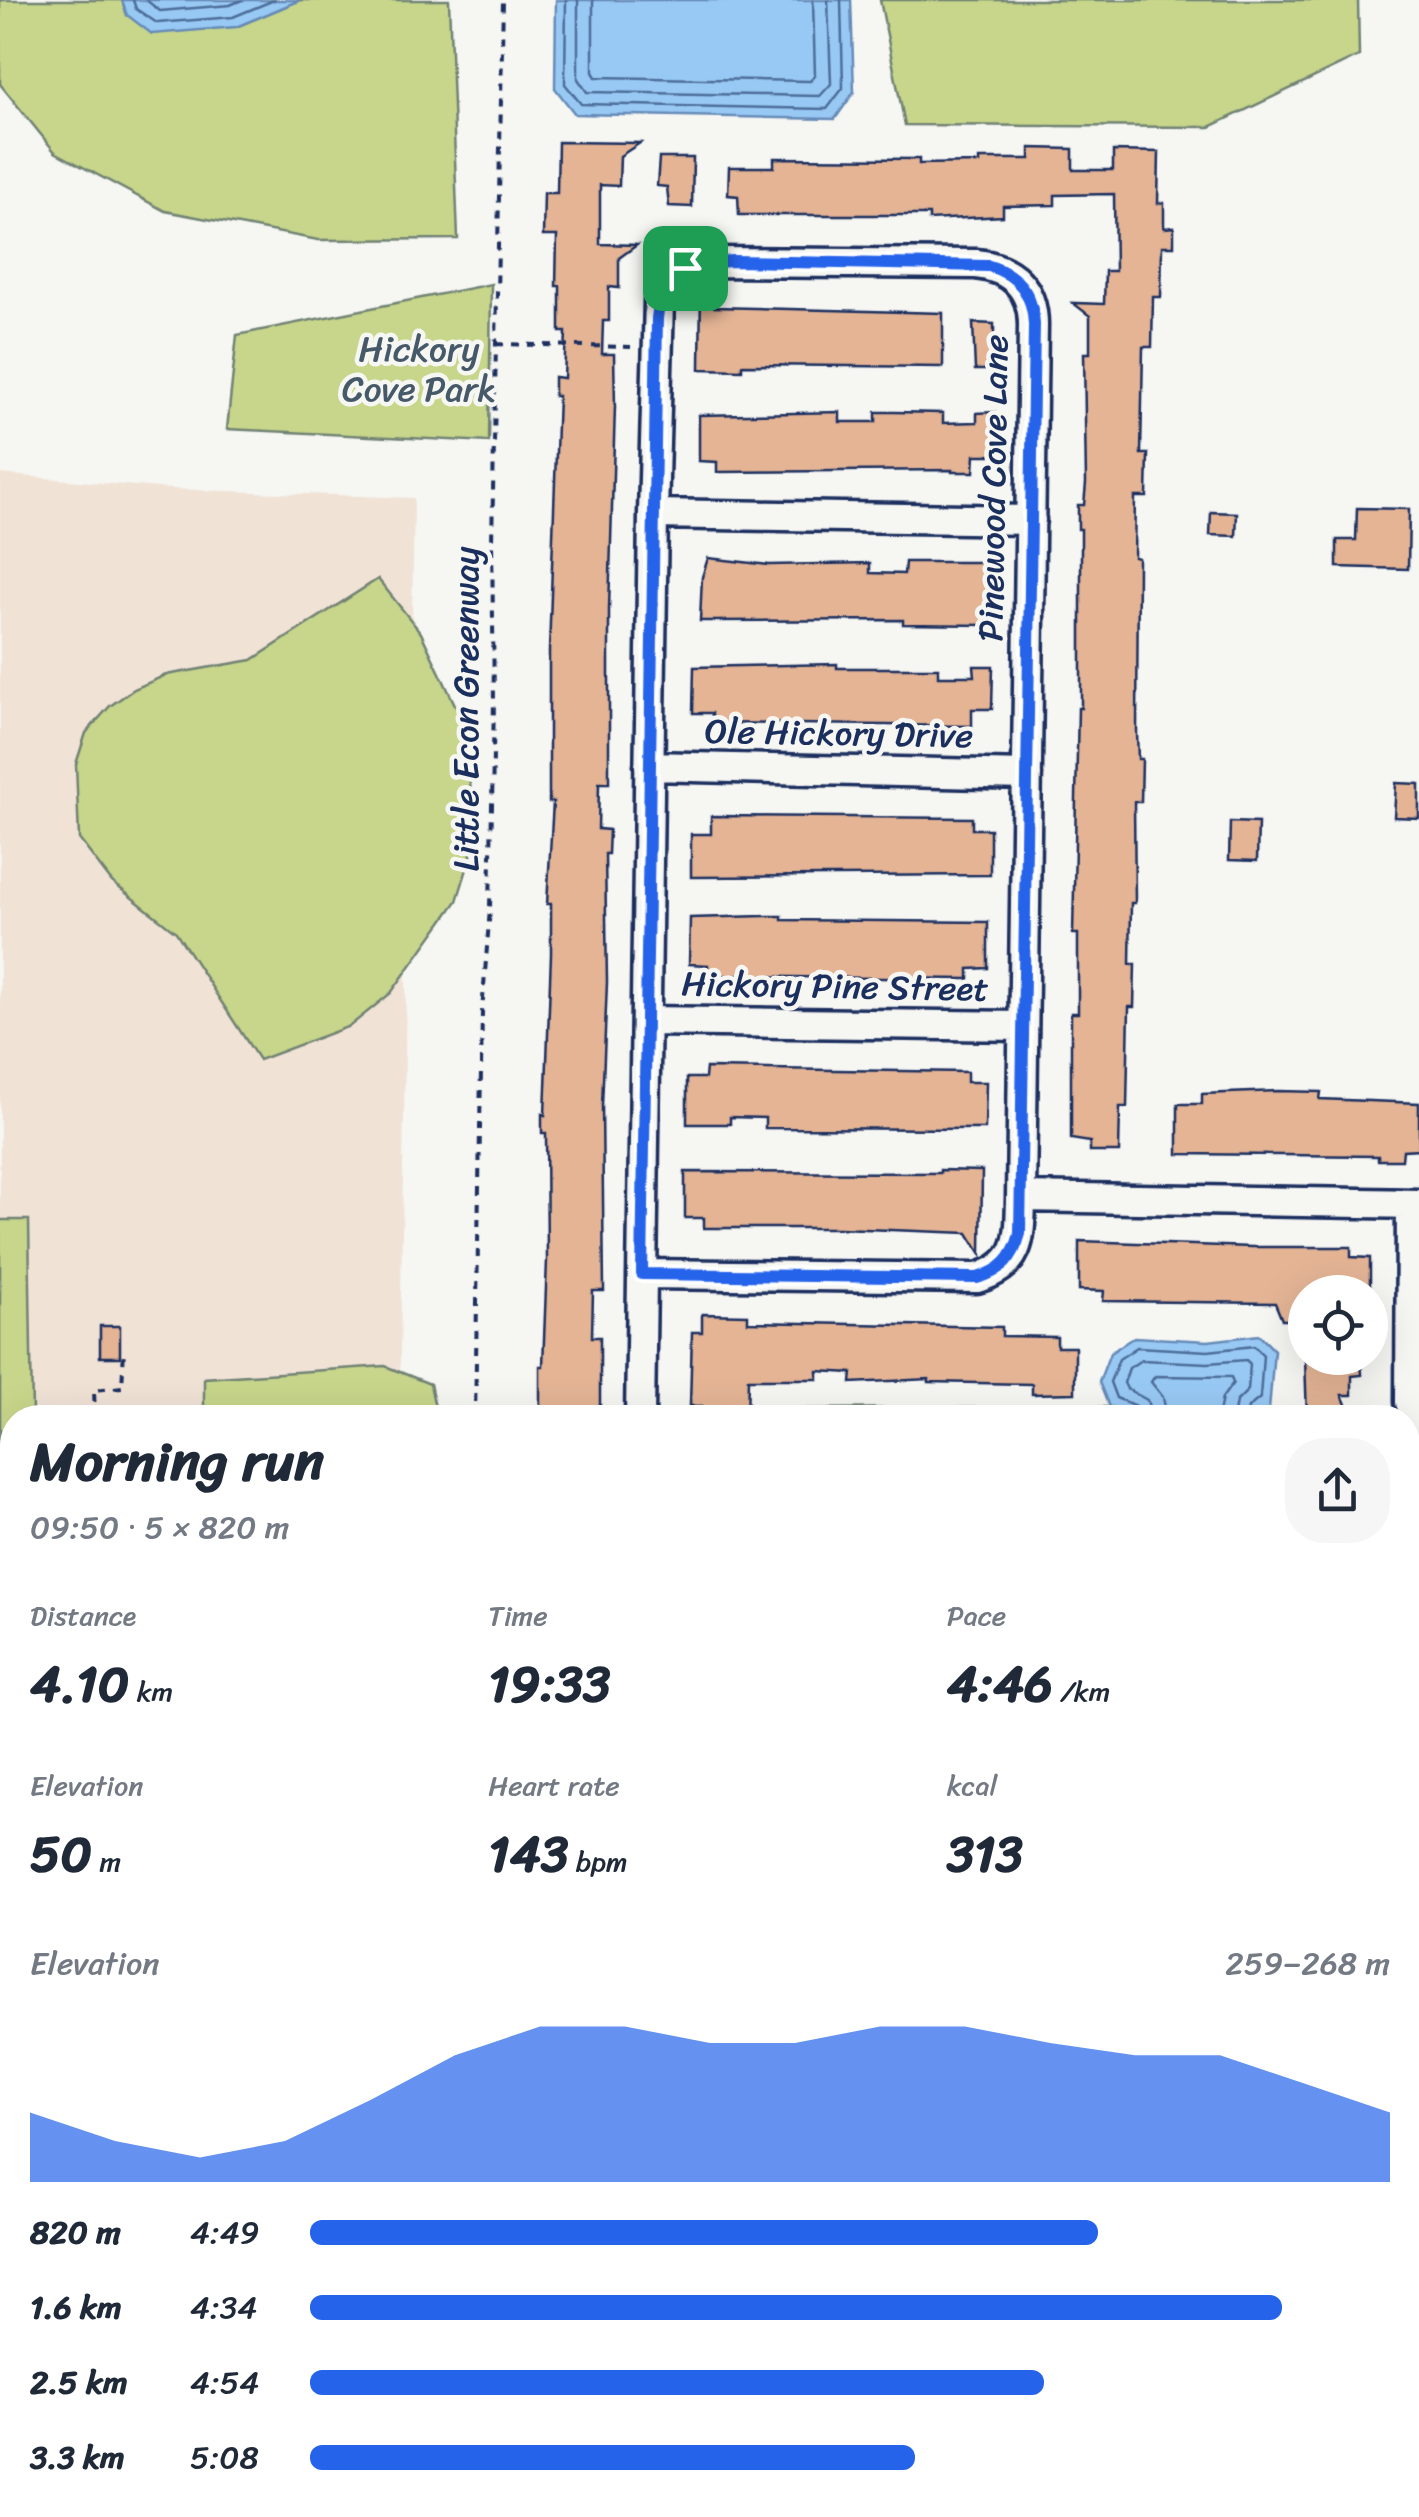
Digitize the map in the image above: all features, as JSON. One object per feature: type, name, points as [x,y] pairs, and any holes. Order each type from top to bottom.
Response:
[{"type":"street","name":"Pinewood Cove Lane","points":[[640,1405],[642,1274],[650,766],[653,514],[657,318],[664,288],[674,276],[697,264],[733,261],[976,264],[1004,270],[1024,288],[1033,312],[1021,1197],[1016,1250],[1006,1264],[977,1278],[642,1274]]},
{"type":"street","points":[[653,514],[1031,520]]},
{"type":"street","name":"Ole Hickory Drive","points":[[650,766],[1027,775]]},
{"type":"street","name":"Hickory Pine Street","points":[[646,1021],[1023,1026]]},
{"type":"street","points":[[1021,1197],[1415,1204],[1411,1405]]},
{"type":"path","name":"Little Econ Greenway","points":[[475,1405],[482,1012],[490,908],[503,0]]},
{"type":"path","points":[[496,344],[634,347]]},
{"type":"path","points":[[95,1405],[94,1390],[122,1387],[124,1349]]},
{"type":"shaded area","points":[[0,474],[170,489],[414,498],[399,1405],[0,1405]]},
{"type":"green space","points":[[0,0],[122,0],[127,15],[236,27],[300,0],[449,0],[458,239],[318,240],[165,211],[55,152],[0,84]]},
{"type":"green space","points":[[880,0],[1358,0],[1359,56],[1210,127],[905,125]]},
{"type":"green space","name":"Hickory Cove Park","points":[[491,284],[489,442],[227,429],[237,335]]},
{"type":"green space","points":[[378,579],[421,633],[457,709],[471,790],[471,856],[457,901],[391,993],[350,1026],[259,1060],[176,932],[112,882],[79,839],[76,764],[86,733],[110,706],[134,689],[166,675],[252,660]]},
{"type":"green space","points":[[0,1220],[29,1220],[32,1405],[0,1405]]},
{"type":"green space","points":[[385,1366],[430,1384],[434,1405],[204,1405],[204,1378]]},
{"type":"water","points":[[122,0],[300,0],[236,27],[152,34],[127,15]]},
{"type":"water","points":[[556,0],[851,0],[854,92],[835,119],[575,114],[555,88]]},
{"type":"water","points":[[1259,1335],[1274,1350],[1269,1405],[1108,1405],[1099,1382],[1110,1353],[1134,1337],[1208,1341]]},
{"type":"building","points":[[558,142],[640,143],[620,156],[619,186],[600,185],[600,244],[637,245],[619,258],[619,288],[609,287],[609,321],[603,321],[602,354],[614,354],[615,406],[609,783],[599,783],[598,829],[609,830],[605,854],[607,982],[602,1106],[604,1291],[593,1291],[592,1337],[600,1337],[600,1405],[540,1405],[547,1260],[546,1133],[542,1133],[542,1114],[545,1115],[551,954],[551,904],[547,904],[553,802],[549,802],[549,651],[558,396],[554,396],[554,377],[564,378],[566,332],[560,332],[557,236],[543,236],[544,193],[557,193]]},
{"type":"building","points":[[1030,148],[1073,149],[1073,170],[1113,170],[1113,151],[1159,152],[1158,203],[1164,203],[1164,228],[1174,227],[1174,246],[1162,246],[1161,297],[1153,297],[1152,347],[1143,347],[1141,454],[1148,454],[1147,497],[1135,497],[1134,557],[1138,558],[1137,733],[1138,759],[1142,759],[1141,802],[1134,802],[1135,903],[1131,903],[1130,964],[1135,964],[1134,1007],[1129,1007],[1127,1107],[1120,1107],[1119,1152],[1090,1152],[1090,1142],[1071,1139],[1071,1013],[1078,1013],[1078,934],[1073,934],[1081,708],[1078,505],[1084,505],[1086,483],[1084,353],[1090,353],[1090,316],[1073,303],[1104,304],[1105,271],[1115,271],[1114,194],[1055,195],[1055,205],[1003,206],[1003,216],[929,220],[929,215],[739,215],[738,196],[728,195],[729,167],[774,167],[774,158],[979,163],[979,159],[1030,159]]},
{"type":"building","points":[[659,158],[693,158],[692,207],[669,206],[667,187],[657,186]]},
{"type":"building","points":[[701,286],[714,307],[943,313],[943,367],[742,365],[742,370],[700,369]]},
{"type":"building","points":[[973,323],[994,324],[994,370],[975,370]]},
{"type":"building","points":[[840,412],[840,422],[876,422],[876,412],[943,413],[943,423],[977,422],[977,413],[995,412],[994,455],[975,455],[974,472],[717,472],[717,462],[699,461],[699,415]]},
{"type":"building","points":[[1357,508],[1409,509],[1408,569],[1337,567],[1337,540],[1356,540]]},
{"type":"building","points":[[1211,512],[1237,513],[1236,536],[1210,535]]},
{"type":"building","points":[[708,558],[769,565],[870,563],[870,573],[904,574],[905,562],[981,562],[987,581],[986,625],[903,624],[903,620],[700,621],[702,577]]},
{"type":"building","points":[[837,664],[837,668],[938,668],[938,676],[975,676],[974,666],[993,666],[992,709],[972,709],[972,726],[712,723],[712,713],[693,713],[694,667]]},
{"type":"building","points":[[1396,783],[1419,784],[1419,818],[1394,817]]},
{"type":"building","points":[[711,816],[972,818],[972,829],[990,829],[990,875],[691,877],[691,834],[711,834]]},
{"type":"building","points":[[1230,822],[1258,823],[1257,861],[1229,860]]},
{"type":"building","points":[[782,916],[782,920],[988,922],[988,968],[969,969],[969,979],[790,977],[708,975],[708,965],[689,964],[690,918]]},
{"type":"building","points":[[706,1068],[967,1072],[967,1082],[986,1082],[985,1129],[765,1128],[765,1118],[730,1117],[730,1124],[687,1124],[687,1078],[705,1078]]},
{"type":"building","points":[[1321,1092],[1320,1099],[1419,1103],[1419,1149],[1403,1150],[1402,1160],[1378,1160],[1378,1156],[1178,1154],[1178,1104],[1202,1104],[1202,1094]]},
{"type":"building","points":[[982,1171],[981,1254],[968,1233],[704,1228],[704,1218],[685,1218],[685,1172]]},
{"type":"building","points":[[1079,1241],[1351,1247],[1351,1257],[1370,1258],[1370,1275],[1288,1275],[1288,1320],[1282,1320],[1275,1303],[1103,1301],[1104,1291],[1079,1290]]},
{"type":"building","points":[[702,1314],[748,1315],[748,1322],[1002,1327],[1002,1336],[1057,1337],[1057,1347],[1075,1347],[1075,1393],[1032,1394],[1032,1384],[929,1379],[851,1383],[852,1373],[818,1371],[818,1379],[748,1379],[747,1405],[690,1405],[692,1332],[702,1332]]},
{"type":"building","points":[[100,1326],[120,1326],[120,1357],[100,1357]]},
{"type":"building","points":[[1306,1375],[1362,1375],[1352,1376],[1352,1395],[1342,1395],[1346,1405],[1307,1405]]},
{"type":"route","points":[[733,261],[976,264],[1004,270],[1030,299],[1034,325],[1020,1234],[1016,1250],[992,1274],[966,1278],[642,1274],[657,318],[664,288],[685,268],[733,261]]}]
